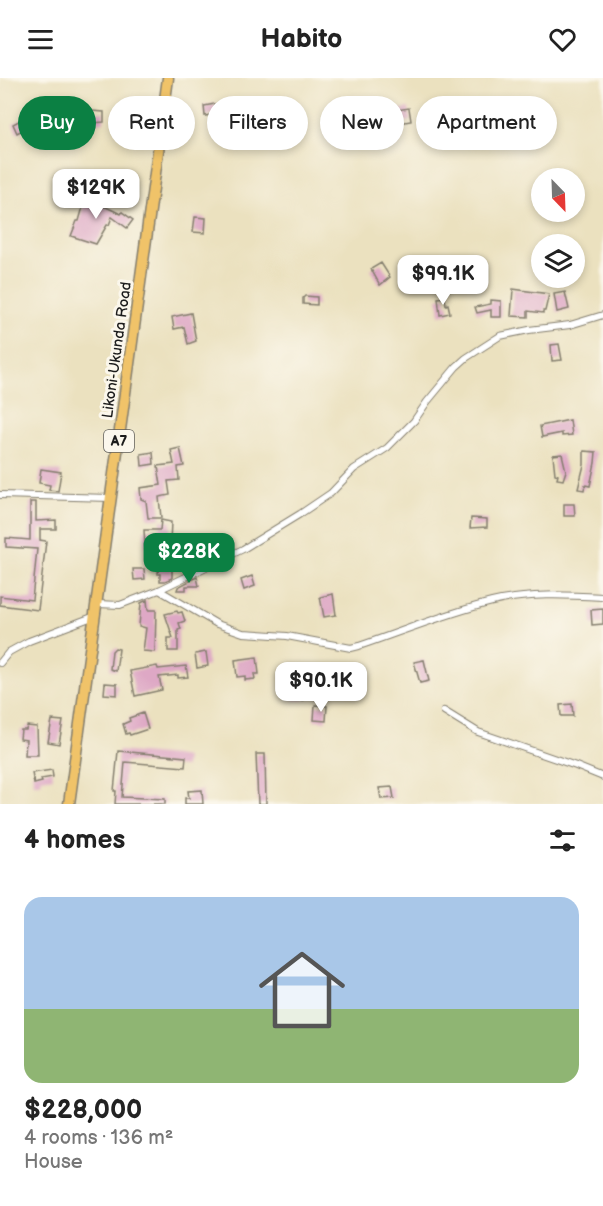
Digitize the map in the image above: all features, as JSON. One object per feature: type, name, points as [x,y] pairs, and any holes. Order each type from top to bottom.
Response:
[{"type":"highway","name":"Likoni-Ukunda Road","points":[[69,804],[168,78]]},
{"type":"street","points":[[98,604],[120,605],[159,590],[243,549],[300,514],[331,493],[354,469],[387,448],[414,422],[456,367],[500,336],[570,325],[603,315]]},
{"type":"street","points":[[0,495],[111,498]]},
{"type":"street","points":[[159,590],[218,624],[243,633],[287,636],[351,648],[492,602],[547,596],[603,597]]},
{"type":"street","points":[[0,663],[9,652],[30,641],[96,616]]},
{"type":"street","points":[[444,711],[478,732],[603,777]]},
{"type":"building","points":[[207,105],[207,116],[205,116],[204,106]]},
{"type":"building","points":[[409,108],[411,121],[404,122],[404,109]]},
{"type":"building","points":[[96,111],[104,112],[104,122],[96,123]]},
{"type":"building","points":[[18,121],[17,133],[13,124]]},
{"type":"building","points":[[87,193],[99,197],[97,203],[121,214],[122,212],[133,220],[127,228],[112,217],[96,244],[71,236],[79,221]]},
{"type":"building","points":[[195,217],[206,218],[205,233],[193,232]]},
{"type":"building","points":[[381,263],[390,277],[380,285],[371,269]]},
{"type":"building","points":[[513,289],[549,294],[545,311],[543,313],[528,311],[528,317],[511,316]]},
{"type":"building","points":[[565,292],[569,309],[557,312],[554,294]]},
{"type":"building","points":[[305,296],[317,297],[317,305],[303,304]]},
{"type":"building","points":[[445,297],[450,313],[440,315],[438,298]]},
{"type":"building","points":[[491,300],[501,301],[501,317],[491,317],[491,310],[477,313],[475,307],[491,304]]},
{"type":"building","points":[[191,313],[196,341],[188,344],[184,327],[174,329],[172,317]]},
{"type":"building","points":[[559,344],[562,360],[552,361],[551,345]]},
{"type":"building","points":[[570,420],[572,435],[562,436],[562,433],[542,437],[540,426]]},
{"type":"building","points":[[180,448],[184,466],[178,467],[179,480],[168,481],[170,495],[159,497],[161,518],[148,518],[146,501],[141,499],[140,488],[161,485],[158,466],[174,464],[171,450]]},
{"type":"building","points":[[584,451],[596,452],[590,486],[585,485],[584,490],[578,489],[584,465]]},
{"type":"building","points":[[153,452],[154,464],[142,466],[141,454]]},
{"type":"building","points":[[562,454],[566,471],[563,480],[557,479],[558,475],[555,474],[553,455]]},
{"type":"building","points":[[41,469],[61,472],[58,491],[49,490],[50,485],[39,483]]},
{"type":"building","points":[[30,502],[36,502],[36,521],[56,520],[56,529],[40,529],[40,540],[46,541],[38,610],[0,605],[0,596],[32,600],[37,549],[6,547],[6,538],[30,540]]},
{"type":"building","points":[[564,504],[574,504],[575,516],[564,516]]},
{"type":"building","points":[[471,518],[487,519],[487,527],[470,528]]},
{"type":"building","points":[[161,520],[171,522],[170,542],[155,541],[155,546],[145,546],[144,530],[160,530]]},
{"type":"building","points":[[159,560],[172,561],[172,578],[160,581]]},
{"type":"building","points":[[133,569],[144,569],[145,579],[134,580]]},
{"type":"building","points":[[252,576],[255,586],[244,590],[241,580]]},
{"type":"building","points":[[197,577],[199,586],[186,586],[186,590],[177,590],[178,587]]},
{"type":"building","points":[[333,594],[336,615],[324,617],[320,597]]},
{"type":"building","points":[[147,600],[148,610],[156,610],[155,652],[143,651],[146,628],[139,626],[141,603]]},
{"type":"building","points":[[603,609],[603,624],[592,625],[591,610]]},
{"type":"building","points":[[182,612],[185,621],[179,623],[181,629],[178,630],[178,651],[168,651],[168,638],[173,638],[165,614]]},
{"type":"building","points":[[115,648],[119,649],[116,671],[110,669],[112,651]]},
{"type":"building","points":[[206,652],[208,666],[197,668],[195,654]]},
{"type":"building","points":[[257,657],[259,674],[254,674],[255,679],[245,680],[245,676],[237,677],[235,660]]},
{"type":"building","points":[[424,660],[429,681],[420,683],[414,662]]},
{"type":"building","points":[[347,664],[357,665],[355,677],[331,675],[331,667],[347,667]]},
{"type":"building","points":[[157,666],[158,669],[186,666],[188,677],[178,678],[178,675],[159,677],[162,690],[135,696],[130,671]]},
{"type":"building","points":[[105,683],[117,684],[117,695],[104,694]]},
{"type":"building","points":[[294,687],[304,688],[304,700],[293,700]]},
{"type":"building","points":[[572,704],[573,716],[561,716],[560,705]]},
{"type":"building","points":[[315,705],[327,706],[326,721],[314,720]]},
{"type":"building","points":[[143,713],[148,729],[130,735],[126,734],[123,724],[130,721],[129,718]]},
{"type":"building","points":[[52,720],[63,721],[59,744],[48,742]]},
{"type":"building","points":[[27,726],[37,727],[38,755],[25,755],[26,740],[20,739],[21,730],[26,730]]},
{"type":"building","points":[[118,751],[186,757],[185,767],[125,762],[122,797],[165,799],[165,804],[115,804]]},
{"type":"building","points":[[256,754],[265,754],[266,804],[258,804]]},
{"type":"building","points":[[52,770],[53,777],[41,779],[42,782],[34,784],[32,773]]},
{"type":"building","points":[[392,787],[394,798],[381,799],[379,788]]},
{"type":"building","points":[[202,790],[203,804],[185,804],[185,798],[189,798],[188,791]]}]
